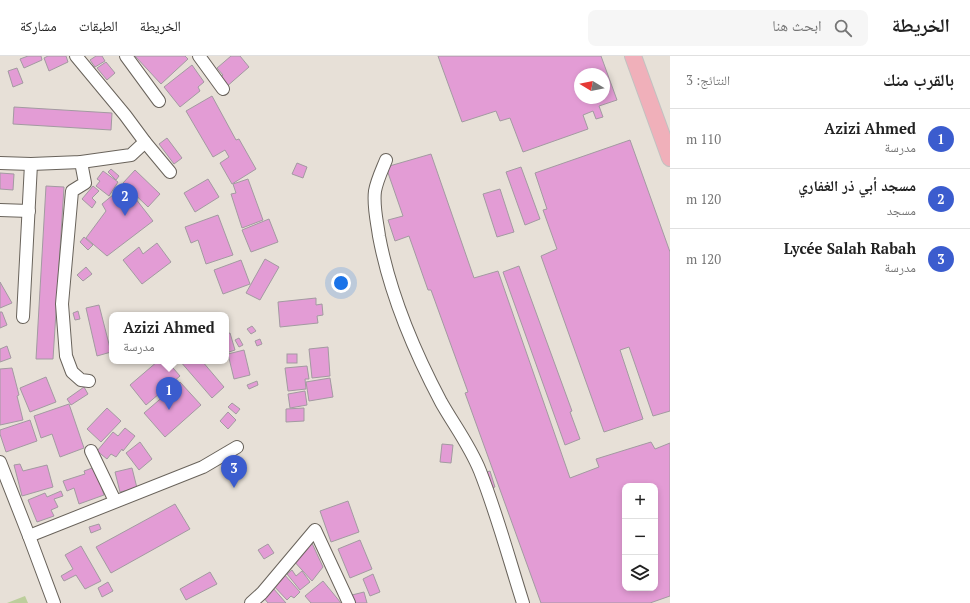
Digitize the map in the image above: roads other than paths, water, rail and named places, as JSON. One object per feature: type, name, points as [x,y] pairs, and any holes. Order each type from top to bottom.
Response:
[{"type":"main road","points":[[634,56],[670,158]]},
{"type":"main road","points":[[644,56],[670,128]]},
{"type":"street","points":[[76,56],[170,172]]},
{"type":"street","points":[[126,56],[159,101]]},
{"type":"street","points":[[200,56],[223,89]]},
{"type":"street","points":[[0,163],[31,164],[82,162],[131,155],[145,142]]},
{"type":"street","points":[[386,160],[375,192],[375,212],[384,262],[400,315],[420,360],[442,403],[467,444],[479,470],[523,603]]},
{"type":"street","points":[[82,162],[85,183],[72,191],[62,304],[66,356],[72,372],[81,380],[89,381]]},
{"type":"street","points":[[23,317],[31,164]]},
{"type":"street","points":[[0,210],[29,211]]},
{"type":"street","points":[[29,536],[203,467],[237,448]]},
{"type":"street","points":[[91,451],[115,501]]},
{"type":"street","points":[[0,462],[54,603]]},
{"type":"street","points":[[251,603],[262,593],[315,530],[349,603]]},
{"type":"place","name":"مسجد أبي ذر الغفاري","points":[[125,216]]},
{"type":"place","name":"Azizi Ahmed","points":[[169,410]]},
{"type":"place","name":"Lycée Salah Rabah","points":[[234,488]]}]
